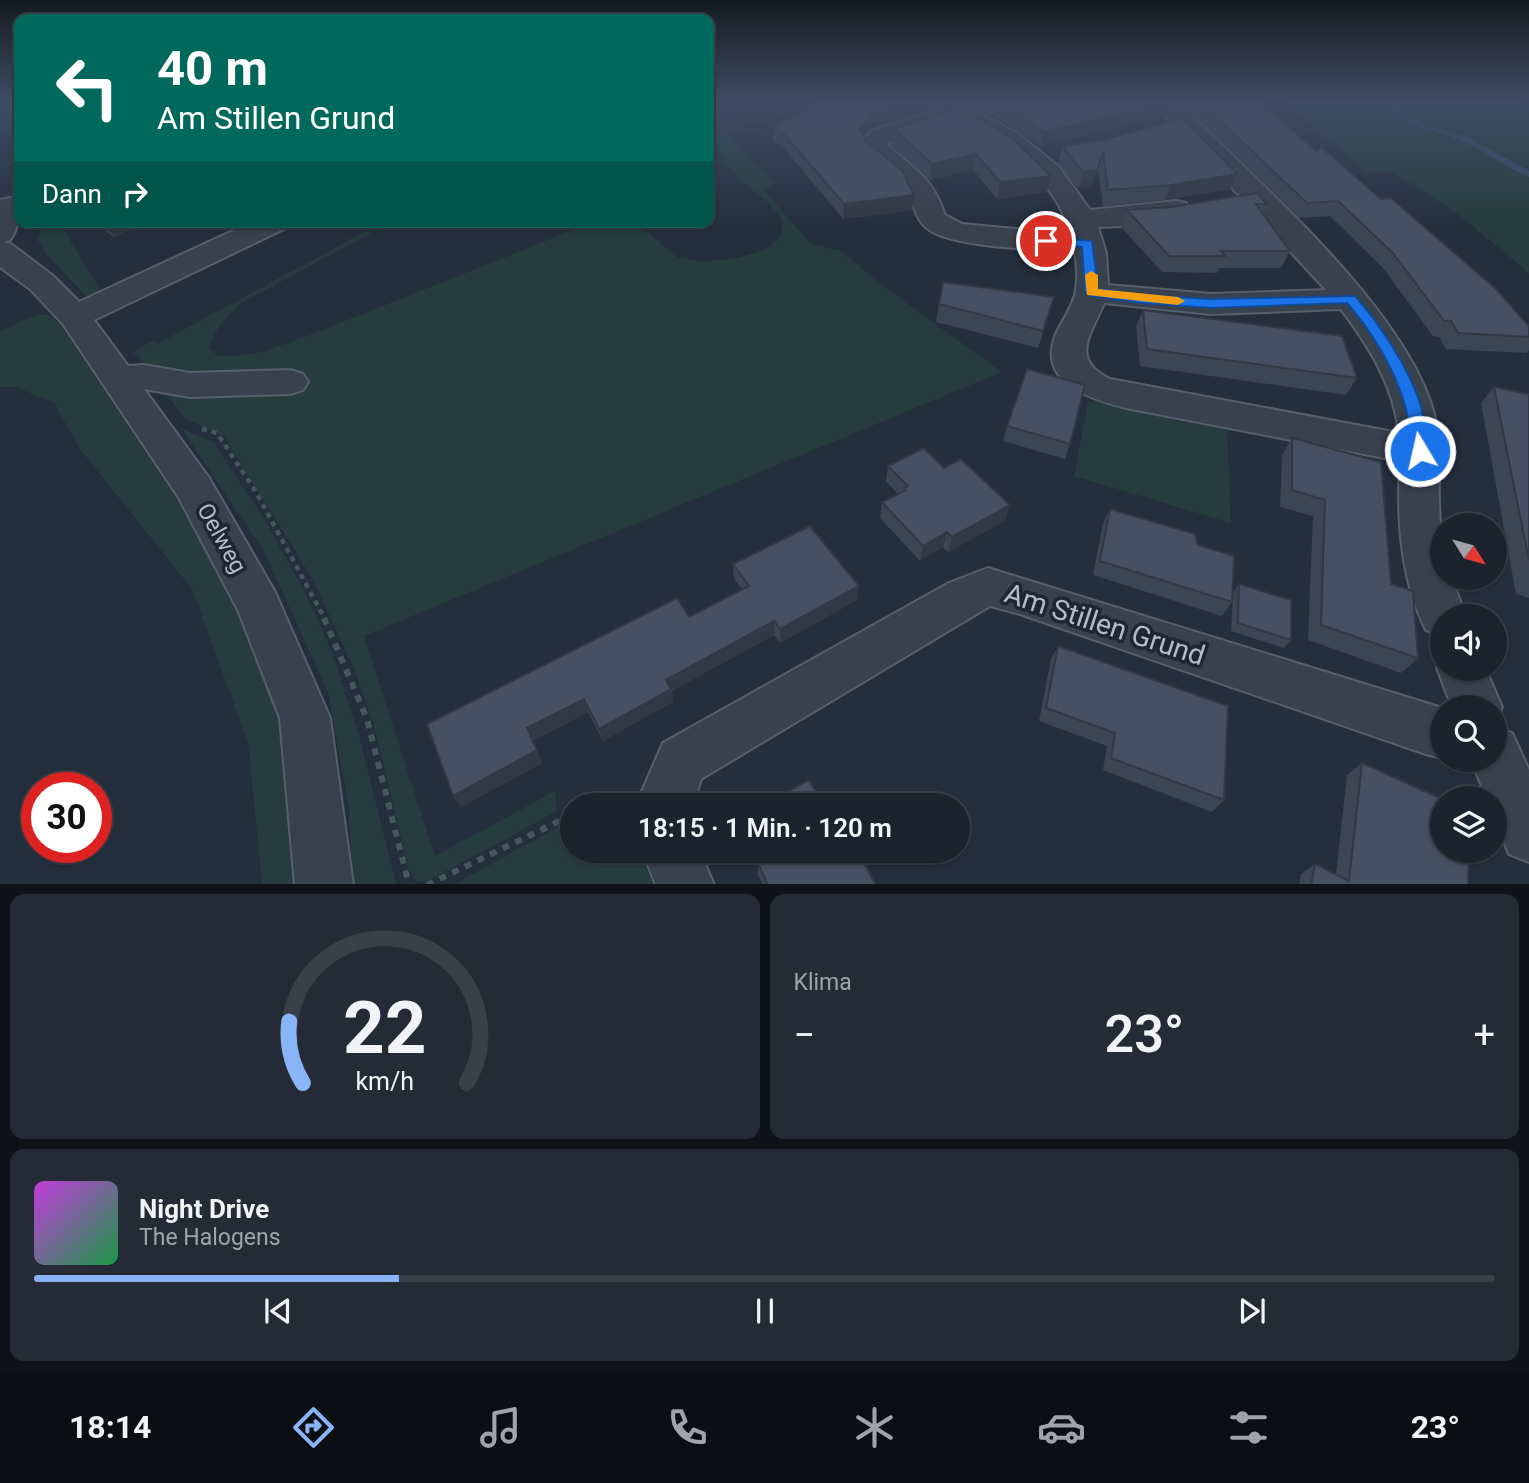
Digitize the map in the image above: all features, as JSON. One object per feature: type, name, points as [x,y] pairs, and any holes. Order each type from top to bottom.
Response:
[{"type":"street","points":[[875,142],[875,148],[909,174],[921,187],[933,220],[942,227],[960,232],[1084,231],[1123,217],[1257,196]]},
{"type":"street","points":[[1023,142],[1050,155],[1084,231],[1091,292],[1068,351],[1072,365],[1082,379],[1102,390],[1420,451]]},
{"type":"street","points":[[1196,142],[1257,196],[1327,269],[1364,314],[1399,372],[1412,403],[1420,451],[1419,517],[1430,581],[1438,604]]},
{"type":"street","points":[[0,234],[9,198]]},
{"type":"street","points":[[75,317],[263,228]]},
{"type":"street","name":"Oelweg","points":[[0,250],[41,282],[75,317],[195,489],[259,606],[305,718],[324,884]]},
{"type":"street","points":[[1091,292],[1141,299],[1211,303],[1350,299]]},
{"type":"street","points":[[118,379],[144,377],[190,385],[290,382]]},
{"type":"street","name":"Am Stillen Grund","points":[[668,793],[682,761],[965,597],[988,587],[1020,595],[1430,730]]},
{"type":"street","points":[[1503,772],[1529,834]]},
{"type":"street","points":[[676,863],[685,884]]},
{"type":"path","points":[[427,884],[560,821]]},
{"type":"green space","points":[[714,142],[734,142],[776,183],[764,190],[811,244],[839,250],[887,289],[1002,372],[364,636],[435,856],[555,791],[557,811],[426,882],[416,881],[409,869],[373,722],[352,664],[312,578],[224,436],[186,419],[160,387],[154,371],[133,352],[154,340],[159,343],[372,228],[381,228],[243,302],[222,322],[209,348],[218,356],[262,352],[578,228],[642,228],[677,257],[701,262],[737,258],[765,250],[779,239],[783,223],[769,204],[731,170]]},
{"type":"green space","points":[[1331,142],[1529,142],[1529,273],[1457,213],[1393,172],[1366,173]]},
{"type":"green space","points":[[42,228],[63,228],[103,294],[91,301],[46,254],[38,240]]},
{"type":"green space","points":[[36,315],[49,315],[70,332],[227,564],[295,750],[308,884],[262,884],[248,743],[192,589],[80,449],[54,403],[16,387],[0,387],[0,331]]},
{"type":"green space","points":[[1097,400],[1176,421],[1227,428],[1231,523],[1074,476],[1088,402]]},
{"type":"green space","points":[[181,428],[214,443],[263,517],[306,594],[332,652],[358,732],[396,884],[352,884],[349,809],[328,692],[264,552]]},
{"type":"green space","points":[[560,826],[560,863],[645,863],[653,884],[455,884]]},
{"type":"building","points":[[791,142],[868,142],[902,170],[914,195],[844,204]]},
{"type":"building","points":[[908,142],[1016,142],[1051,176],[1000,182],[976,154],[932,164]]},
{"type":"building","points":[[1089,142],[1206,142],[1237,174],[1171,185],[1108,190],[1103,152],[1097,170],[1083,172],[1062,147]]},
{"type":"building","points":[[1243,142],[1306,142],[1317,152],[1321,147],[1381,199],[1391,198],[1496,289],[1529,326],[1529,337],[1458,333],[1451,321],[1444,321],[1393,253],[1338,201],[1307,203]]},
{"type":"building","points":[[1257,193],[1267,204],[1256,204],[1290,251],[1221,251],[1225,256],[1169,256],[1127,210],[1172,207]]},
{"type":"building","points":[[943,282],[1054,297],[1043,331],[939,304]]},
{"type":"building","points":[[1143,310],[1342,336],[1357,378],[1147,349]]},
{"type":"building","points":[[1027,369],[1085,385],[1070,444],[1007,426]]},
{"type":"building","points":[[1494,387],[1529,394],[1529,560]]},
{"type":"building","points":[[1292,438],[1381,462],[1391,584],[1413,591],[1418,658],[1321,625],[1325,500],[1292,490]]},
{"type":"building","points":[[924,448],[944,468],[961,459],[1010,505],[952,537],[947,532],[923,546],[882,502],[906,490],[904,488],[908,486],[888,466]]},
{"type":"building","points":[[1110,509],[1195,534],[1198,545],[1234,556],[1232,602],[1100,561]]},
{"type":"building","points":[[810,526],[859,586],[780,629],[774,621],[666,680],[671,689],[599,729],[584,699],[527,728],[537,750],[453,796],[427,724],[677,598],[689,617],[749,586],[733,564]]},
{"type":"building","points":[[1239,584],[1291,600],[1291,640],[1238,623]]},
{"type":"building","points":[[1058,646],[1228,706],[1224,800],[1111,758],[1115,733],[1046,708]]},
{"type":"building","points":[[1362,763],[1430,794],[1430,863],[1469,863],[1468,884],[1311,884],[1315,864],[1349,881]]},
{"type":"building","points":[[809,780],[816,793],[785,793]]},
{"type":"building","points":[[758,863],[864,863],[875,884],[768,884]]},
{"type":"waterway","points":[[1471,142],[1529,174]]},
{"type":"slow traffic","points":[[1091,275],[1091,292],[1178,301]]},
{"type":"route","points":[[1046,241],[1088,244],[1091,292],[1141,299],[1211,303],[1350,299],[1364,314],[1399,372],[1412,403],[1420,451]]}]
